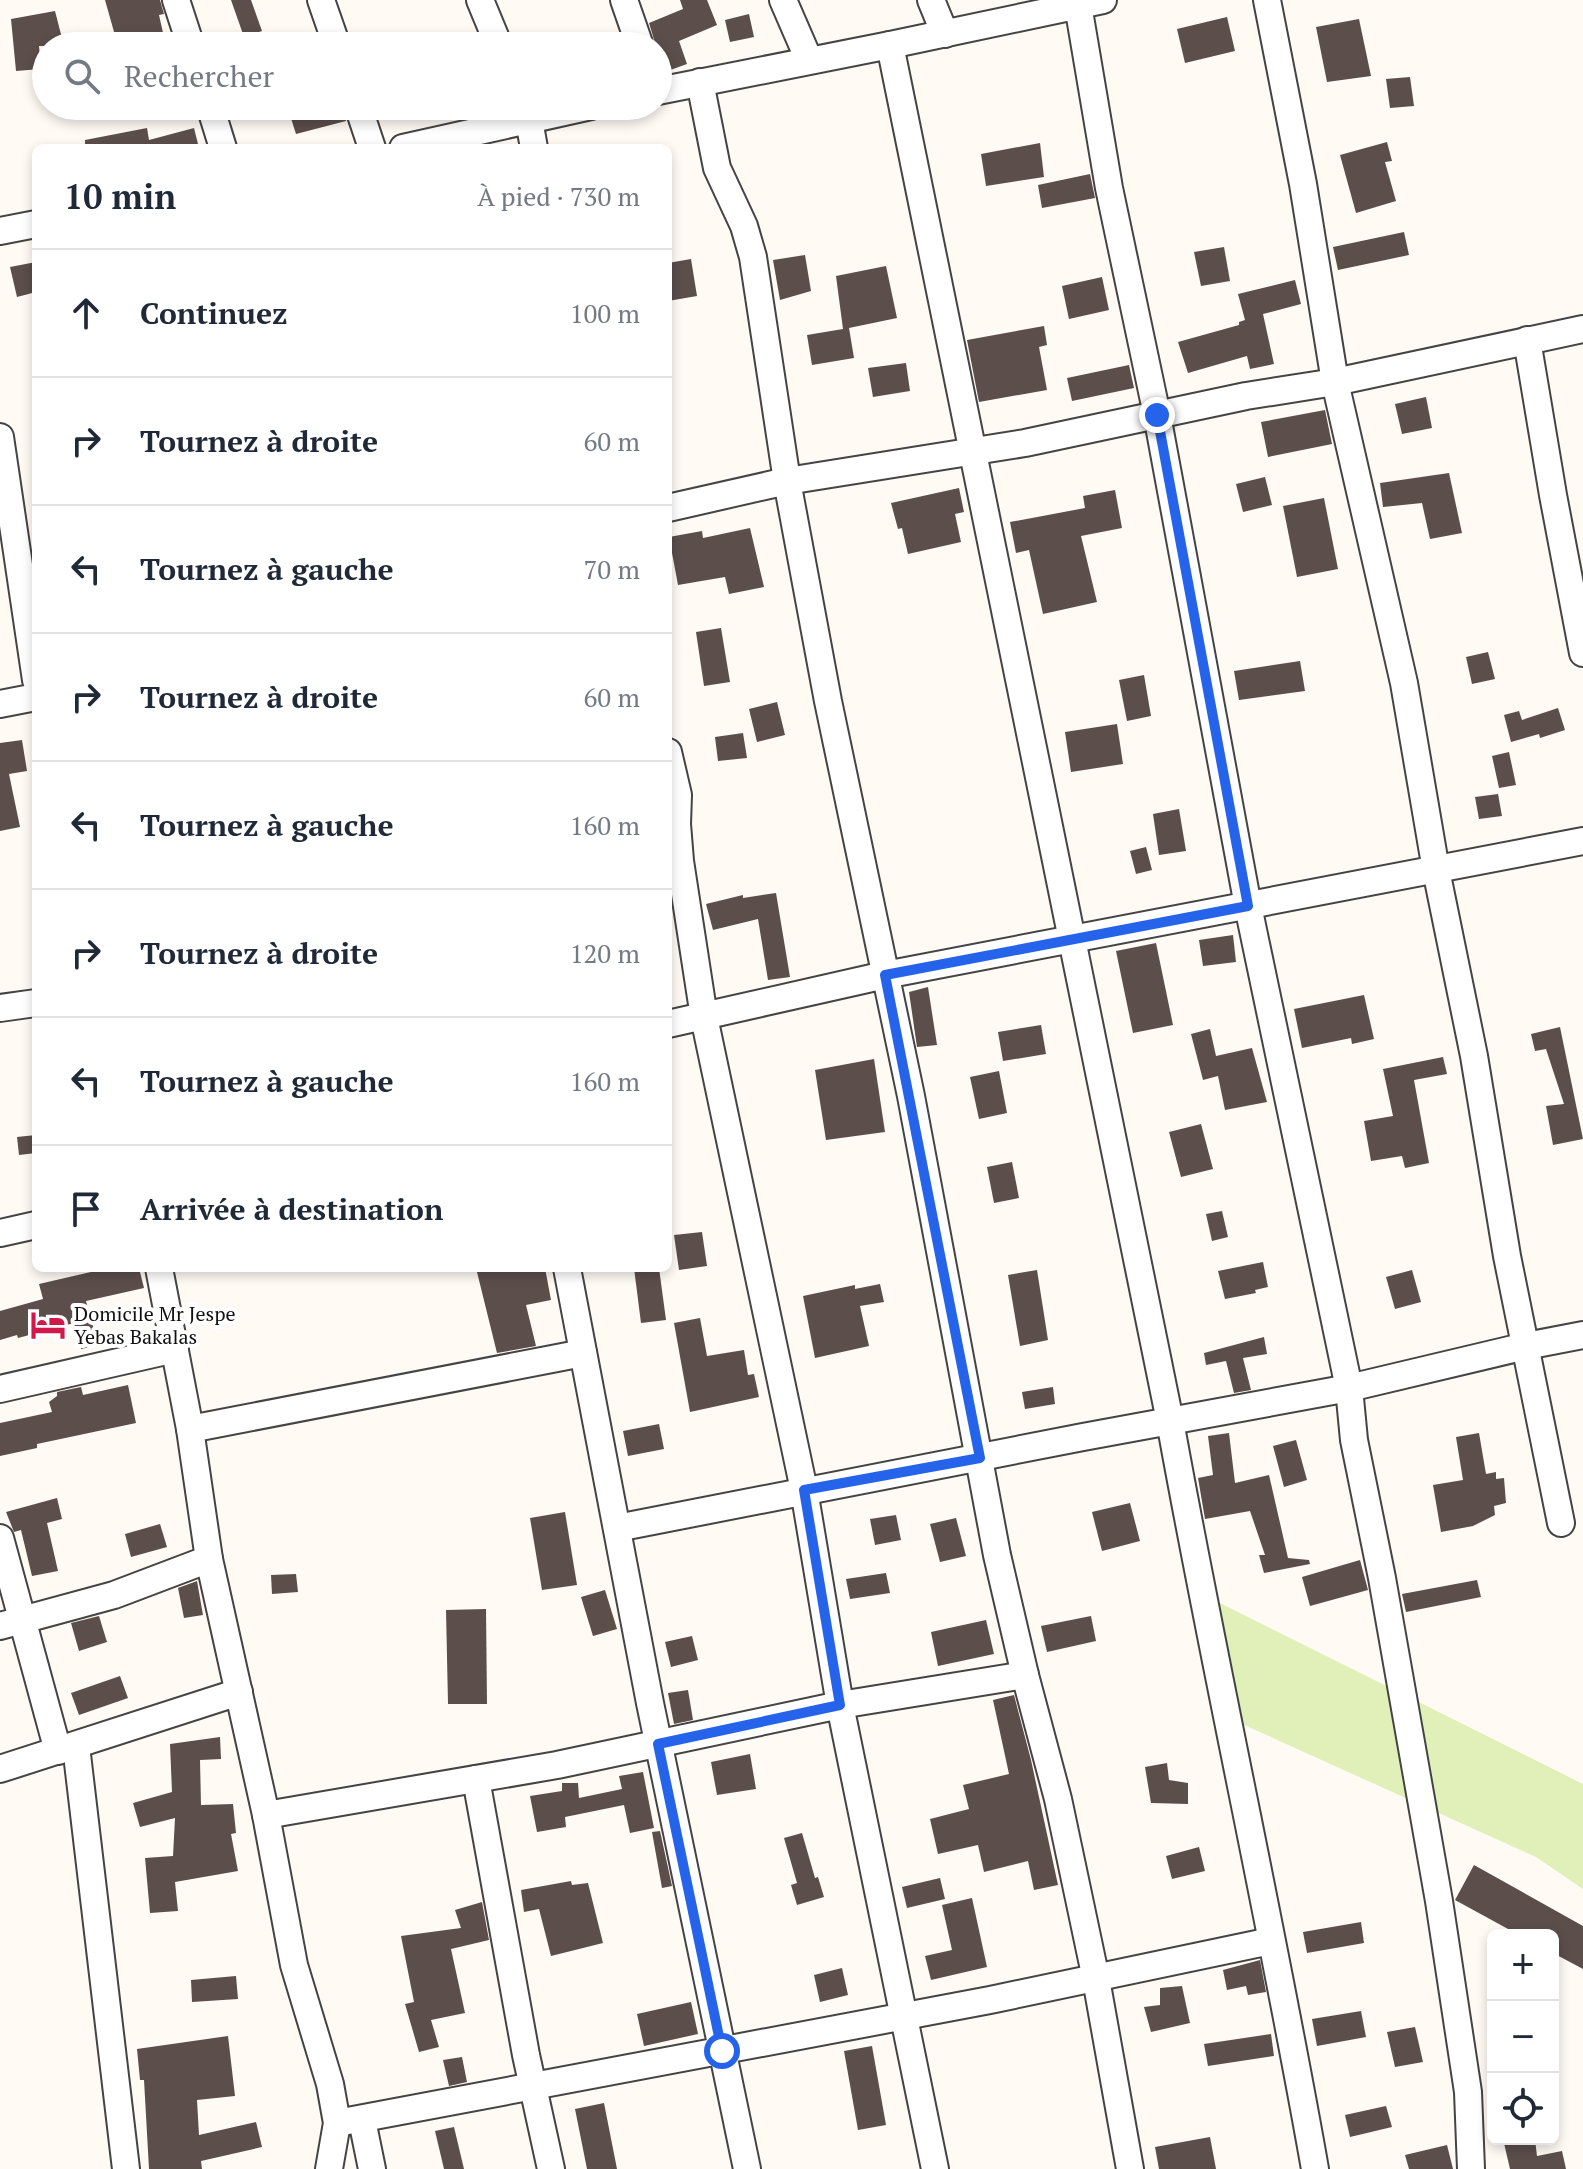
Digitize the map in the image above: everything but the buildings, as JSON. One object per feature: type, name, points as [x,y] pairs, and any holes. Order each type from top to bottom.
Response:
[{"type":"street","points":[[176,0],[186,32]]},
{"type":"street","points":[[321,0],[332,32]]},
{"type":"street","points":[[480,0],[493,32]]},
{"type":"street","points":[[624,0],[635,32]]},
{"type":"street","points":[[783,0],[809,60]]},
{"type":"street","points":[[931,0],[945,34]]},
{"type":"street","points":[[1267,0],[1303,184],[1335,382],[1404,683],[1436,870],[1474,1056],[1507,1256],[1561,1523]]},
{"type":"street","points":[[672,88],[945,34],[1079,3],[1109,188],[1157,415],[1248,906],[1349,1388],[1354,1440],[1382,1578],[1439,1901],[1468,2092],[1471,2169]]},
{"type":"street","points":[[890,45],[1170,1421],[1204,1611],[1315,2169]]},
{"type":"street","points":[[700,82],[717,168],[744,226],[753,257],[787,481],[828,701],[885,975],[997,1555],[1058,1799],[1096,1979],[1130,2169]]},
{"type":"street","points":[[214,120],[222,144]]},
{"type":"street","points":[[363,120],[371,144]]},
{"type":"street","points":[[417,144],[501,120]]},
{"type":"street","points":[[528,120],[533,144]]},
{"type":"street","points":[[0,231],[32,225]]},
{"type":"street","points":[[672,507],[787,481],[972,452],[1246,396],[1335,382],[1583,329]]},
{"type":"street","points":[[1527,340],[1583,653]]},
{"type":"street","points":[[0,437],[32,625]]},
{"type":"street","points":[[0,704],[32,698]]},
{"type":"street","points":[[672,769],[678,795],[680,861],[704,1017],[804,1490],[840,1705],[935,2169]]},
{"type":"street","points":[[672,1023],[885,975],[1583,841]]},
{"type":"street","points":[[0,1008],[32,1004]]},
{"type":"street","points":[[0,1233],[32,1226]]},
{"type":"street","points":[[160,1272],[190,1429],[209,1559],[266,1815],[294,1965],[330,2084],[372,2169]]},
{"type":"street","points":[[568,1272],[658,1744],[747,2169]]},
{"type":"street","points":[[617,1528],[1349,1388],[1583,1335]]},
{"type":"street","points":[[0,1389],[175,1349]]},
{"type":"street","points":[[190,1429],[583,1353]]},
{"type":"street","points":[[0,1538],[11,1623],[67,1748],[126,2169]]},
{"type":"street","points":[[11,1623],[114,1595],[209,1559]]},
{"type":"street","points":[[266,1815],[476,1779],[840,1705],[1025,1675]]},
{"type":"street","points":[[0,1769],[239,1692]]},
{"type":"street","points":[[476,1779],[551,2169]]},
{"type":"street","points":[[350,2122],[1096,1979],[1271,1941]]},
{"type":"street","points":[[329,2169],[350,2122]]},
{"type":"green space","points":[[1212,1599],[1583,1784],[1583,1889],[1536,1857],[1220,1714]]},
{"type":"place","name":"Domicile Mr Jespe Yebas Bakalas","points":[[48,1325]]},
{"type":"route","points":[[722,2051],[658,1744],[840,1705],[804,1490],[980,1458],[885,975],[1248,906],[1157,415]]}]
